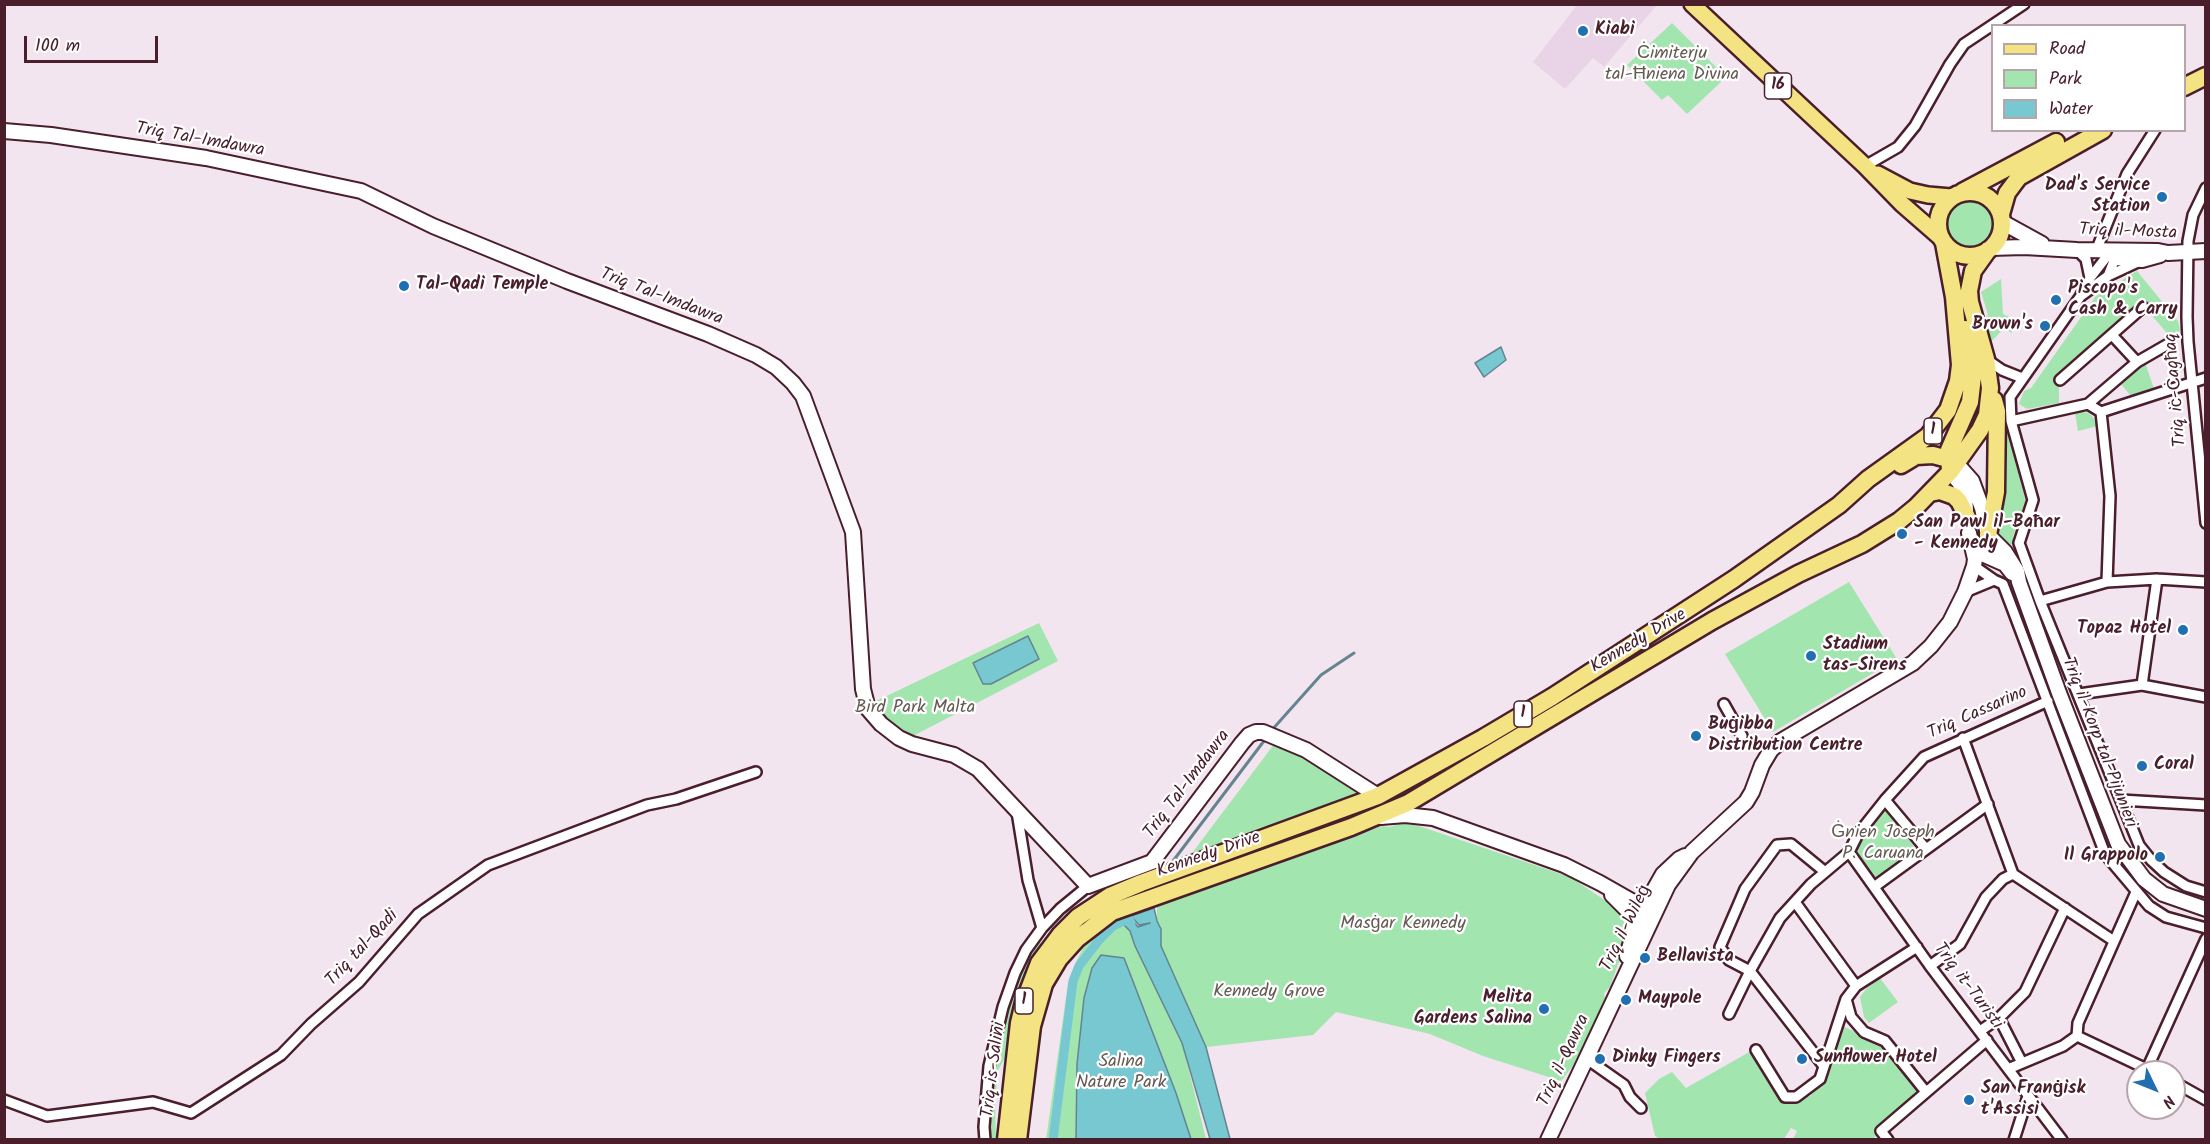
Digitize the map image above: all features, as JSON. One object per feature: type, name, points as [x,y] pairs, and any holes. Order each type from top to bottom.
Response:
[{"type":"highway","points":[[2186,74],[2205,64]]},
{"type":"highway","points":[[2186,86],[2205,76]]},
{"type":"highway","points":[[1957,195],[2075,132]]},
{"type":"highway","name":"1","points":[[1989,249],[1999,238],[2007,193],[2019,177],[2099,132]]},
{"type":"highway","points":[[1957,195],[1981,193],[1996,206],[2001,218]]},
{"type":"highway","name":"1","points":[[1942,241],[1938,229],[1940,211],[1957,195]]},
{"type":"highway","points":[[1942,241],[1961,255],[1979,255],[1989,249]]},
{"type":"highway","name":"Kennedy Drive","points":[[1111,904],[1378,796],[1552,697],[1734,579],[1823,517],[1868,478],[1928,436],[1948,410],[1958,381],[1960,365],[1954,297],[1942,241]]},
{"type":"highway","name":"Kennedy Drive","points":[[1111,904],[1379,817],[1426,793],[1712,621],[1798,574],[1862,544],[1899,521],[1930,493],[1980,430],[1987,415],[1990,388],[1986,358],[1969,291],[1973,271],[1989,249]]},
{"type":"highway","points":[[1951,465],[1949,450],[1970,402],[1973,376],[1973,358],[1954,297]]},
{"type":"highway","points":[[1988,535],[1996,492],[1997,431],[1997,411],[1990,388]]},
{"type":"highway","points":[[1823,517],[1916,456],[1933,455],[1951,465]]},
{"type":"highway","points":[[1930,493],[1940,491],[1954,496],[1959,501],[1968,525]]},
{"type":"highway","name":"Triq is-Salini","points":[[1006,1140],[1019,1023],[1024,1002],[1040,963],[1060,935],[1078,917],[1111,904]]},
{"type":"highway","name":"Triq is-Salini","points":[[1018,1140],[1032,1026],[1044,984],[1059,959],[1111,904]]},
{"type":"main road","name":"16","points":[[1692,4],[1942,241]]},
{"type":"main road","name":"16","points":[[1865,166],[1910,191],[1928,195],[1957,195]]},
{"type":"street","points":[[1994,24],[2024,4]]},
{"type":"street","points":[[1865,166],[1898,147],[1915,126],[1964,44],[1991,26]]},
{"type":"street","name":"Triq Tal-Imdawra","points":[[4,131],[51,135],[206,158],[361,191],[433,226],[567,281],[708,334],[756,355],[776,368],[793,383],[803,396],[853,532],[863,689],[868,709],[881,724],[899,738],[912,744],[954,755],[978,769],[1088,886]]},
{"type":"street","points":[[2154,132],[2127,174],[2103,251],[2080,297],[2010,397],[2011,421],[2033,500],[2019,543],[2040,601],[2139,845],[2164,872],[2186,886],[2205,892]]},
{"type":"street","name":"Triq iċ-Ċagħaq","points":[[2205,188],[2193,215],[2188,253],[2188,342],[2205,523]]},
{"type":"street","name":"Triq il-Mosta","points":[[2001,218],[2049,248]]},
{"type":"street","name":"Triq il-Mosta","points":[[1989,249],[2049,248],[2103,251],[2118,249],[2168,253],[2205,252]]},
{"type":"street","points":[[2078,250],[2086,260],[2090,278]]},
{"type":"street","points":[[2103,251],[2116,258],[2142,260]]},
{"type":"street","points":[[2103,251],[2114,261],[2108,276]]},
{"type":"street","points":[[2080,297],[2108,276],[2142,260],[2168,253]]},
{"type":"street","points":[[2060,380],[2143,307]]},
{"type":"street","points":[[2112,335],[2137,362]]},
{"type":"street","points":[[2011,421],[2088,404],[2137,362],[2170,343]]},
{"type":"street","points":[[1986,358],[2002,370],[2022,378]]},
{"type":"street","points":[[2088,404],[2101,412],[2205,378]]},
{"type":"street","points":[[2101,412],[2110,496],[2108,582]]},
{"type":"street","points":[[1951,465],[1965,496],[1968,525],[1976,560],[1994,580],[2003,584],[2105,854],[2150,906],[2166,917],[2205,927]]},
{"type":"street","points":[[1951,465],[1972,481],[1982,508],[1988,535]]},
{"type":"street","name":"Triq il-Wileġ","points":[[1644,918],[1692,852],[1746,802],[1771,750],[1781,741],[1913,663],[1931,646],[1950,622],[1988,535]]},
{"type":"street","name":"Triq il-Korp tal-Pijunieri","points":[[1988,535],[2017,571],[2059,693],[2118,844],[2144,879],[2163,894],[2205,909]]},
{"type":"street","name":"Triq il-Korp tal-Pijunieri","points":[[1976,560],[1996,560],[2005,564],[2019,582]]},
{"type":"street","points":[[2040,601],[2108,582],[2157,579],[2205,582]]},
{"type":"street","points":[[2142,685],[2157,579]]},
{"type":"street","points":[[1965,592],[1994,580]]},
{"type":"street","points":[[2079,694],[2142,685],[2205,697]]},
{"type":"street","name":"Triq Cassarino","points":[[1729,1014],[1780,918],[1824,871],[1849,852],[1858,834],[1924,757],[2048,701]]},
{"type":"street","points":[[1724,704],[1742,736]]},
{"type":"street","name":"Triq Tal-Imdawra","points":[[985,1140],[989,1066],[1003,1007],[1022,958],[1042,928],[1060,909],[1088,886],[1152,862],[1248,735],[1256,732],[1306,750],[1378,796]]},
{"type":"street","points":[[1963,738],[2013,874],[2114,941]]},
{"type":"street","name":"Triq tal-Qadi","points":[[4,1100],[47,1116],[153,1102],[191,1113],[281,1055],[311,1024],[359,982],[418,914],[488,865],[647,805],[676,799],[756,772]]},
{"type":"street","points":[[1426,793],[1427,811],[1433,818]]},
{"type":"street","points":[[1885,800],[1926,849]]},
{"type":"street","points":[[2121,800],[2205,805]]},
{"type":"street","points":[[1874,887],[1988,804]]},
{"type":"street","points":[[1017,811],[1028,880],[1042,928]]},
{"type":"street","points":[[1379,817],[1405,815],[1433,818],[1564,865],[1587,875],[1644,918]]},
{"type":"street","points":[[1823,1065],[1750,971],[1728,960],[1720,947],[1745,889],[1778,845],[1791,844],[1824,871]]},
{"type":"street","name":"Triq il-Wileġ","points":[[1614,997],[1663,874],[1679,859],[1692,852]]},
{"type":"street","name":"Triq it-Turisti","points":[[1849,852],[1930,966],[2062,1140]]},
{"type":"street","points":[[1930,966],[1959,944],[1986,897],[2003,879],[2013,874]]},
{"type":"street","points":[[2077,1036],[2078,1023],[2136,892]]},
{"type":"street","points":[[1795,902],[1856,986]]},
{"type":"street","points":[[1980,1031],[1999,1018],[2025,992],[2065,908]]},
{"type":"street","points":[[2154,1060],[2205,939]]},
{"type":"street","points":[[1756,1050],[1785,1097],[1796,1097],[1820,1078],[1846,999],[1856,986],[1917,947]]},
{"type":"street","name":"Triq il-Qawra","points":[[1548,1140],[1614,997]]},
{"type":"street","points":[[1846,999],[1851,1017],[1864,1032],[1885,1041],[1926,1092]]},
{"type":"street","name":"Triq it-Turisti","points":[[1999,1018],[2022,1063]]},
{"type":"street","points":[[2077,1036],[2129,1060]]},
{"type":"street","points":[[2008,1069],[2063,1046],[2077,1036]]},
{"type":"street","points":[[1888,1140],[1881,1131],[1987,1040]]},
{"type":"street","points":[[1587,1059],[1624,1085],[1630,1097],[1641,1108]]},
{"type":"street","points":[[2186,1089],[2204,1097]]},
{"type":"street","points":[[2014,1140],[2028,1096]]},
{"type":"shaded area","points":[[1577,5],[1657,5],[1604,67],[1593,58],[1565,89],[1533,62]]},
{"type":"green space","name":"Ċimiterju tal-Ħniena Divina","points":[[1672,23],[1718,69],[1721,82],[1687,114],[1668,95],[1662,100],[1627,65]]},
{"type":"green space","points":[[1970,199],[1987,206],[1994,223],[1987,240],[1970,247],[1953,240],[1946,223],[1953,206]]},
{"type":"green space","points":[[2137,271],[2178,321],[2180,330],[2172,339],[2142,304],[2054,379],[2059,385],[2059,403],[2027,409],[2019,404],[2024,391],[2031,388],[2096,296]]},
{"type":"green space","points":[[2001,279],[2003,314],[2019,321],[2011,333],[2005,327],[1991,342],[1984,318],[1988,315],[1981,292]]},
{"type":"green space","points":[[2145,362],[2154,389],[2131,396],[2120,383]]},
{"type":"green space","points":[[2083,412],[2094,418],[2098,426],[2078,431],[2075,413]]},
{"type":"green space","points":[[2009,428],[2026,503],[2013,536],[2015,542],[2005,548],[1995,536],[2003,429]]},
{"type":"green space","name":"Stadium tas-Sirens","points":[[1849,582],[1897,659],[1773,732],[1725,654]]},
{"type":"green space","name":"Bird Park Malta","points":[[1039,623],[1058,661],[907,739],[876,714],[874,702]]},
{"type":"green space","points":[[1275,743],[1306,752],[1348,780],[1358,793],[1189,857]]},
{"type":"green space","name":"Ġnien Joseph P. Caruana","points":[[1884,807],[1915,848],[1874,880],[1856,856],[1858,840]]},
{"type":"green space","name":"Masġar Kennedy","points":[[1401,823],[1419,826],[1570,877],[1621,911],[1629,933],[1610,987],[1604,993],[1605,998],[1596,1021],[1572,1067],[1561,1081],[1483,1056],[1430,1034],[1336,1012],[1313,1035],[1206,1047],[1161,946],[1157,906],[1382,826],[1390,827]]},
{"type":"green space","name":"Salina Nature Park","points":[[1120,921],[1130,930],[1135,946],[1182,1043],[1206,1139],[1046,1140],[1068,983],[1086,942],[1102,927]]},
{"type":"green space","points":[[1035,941],[1042,944],[1027,969],[1011,1019],[1008,1053],[998,1070],[995,1100],[996,1139],[990,1140],[988,1132],[991,1073],[1020,967]]},
{"type":"green space","points":[[1880,978],[1898,1002],[1869,1023],[1864,1017],[1860,997]]},
{"type":"green space","points":[[1842,1026],[1874,1040],[1886,1049],[1921,1092],[1879,1125],[1876,1136],[1872,1140],[1793,1139],[1797,1131],[1791,1128],[1784,1139],[1660,1139],[1655,1136],[1645,1093],[1659,1079],[1672,1072],[1686,1088],[1751,1051],[1762,1073],[1783,1102],[1793,1102],[1810,1096],[1822,1084],[1830,1071]]},
{"type":"water","points":[[1501,347],[1506,360],[1484,377],[1475,363]]},
{"type":"water","points":[[1028,636],[1039,659],[991,684],[983,684],[973,663]]},
{"type":"water","points":[[1154,908],[1161,929],[1161,946],[1206,1047],[1230,1139],[1210,1139],[1182,1043],[1130,931],[1120,921],[1130,917],[1138,927],[1150,923],[1139,925],[1131,916]]},
{"type":"water","name":"Salina Nature Park","points":[[1101,955],[1124,958],[1176,1093],[1191,1139],[1076,1139],[1077,1064],[1084,998],[1092,968]]},
{"type":"waterway","points":[[1271,731],[1321,675],[1354,653]]},
{"type":"waterway","points":[[1173,861],[1267,737]]},
{"type":"waterway","points":[[1053,1140],[1073,981],[1079,966],[1099,940],[1113,926],[1129,919],[1131,923]]},
{"type":"place","name":"Kiabi","points":[[1583,31]]},
{"type":"place","name":"Dad's Service Station","points":[[2162,197]]},
{"type":"place","name":"Tal-Qadi Temple","points":[[404,286]]},
{"type":"place","name":"Piscopo's Cash & Carry","points":[[2056,300]]},
{"type":"place","name":"Brown's","points":[[2045,326]]},
{"type":"place","name":"San Pawl il-Baħar - Kennedy","points":[[1902,534]]},
{"type":"place","name":"Topaz Hotel","points":[[2183,630]]},
{"type":"place","name":"Stadium tas-Sirens","points":[[1811,656]]},
{"type":"place","name":"Buġibba Distribution Centre","points":[[1696,736]]},
{"type":"place","name":"Coral","points":[[2142,766]]},
{"type":"place","name":"Il Grappolo","points":[[2160,857]]},
{"type":"place","name":"Bellavista","points":[[1645,958]]},
{"type":"place","name":"Maypole","points":[[1626,1000]]},
{"type":"place","name":"Melita Gardens Salina","points":[[1544,1009]]},
{"type":"place","name":"Dinky Fingers","points":[[1600,1059]]},
{"type":"place","name":"Sunflower Hotel","points":[[1802,1059]]},
{"type":"place","name":"San Franġisk t'Assisi","points":[[1969,1100]]},
{"type":"park label","name":"Kennedy Grove","points":[[1269,993]]}]
